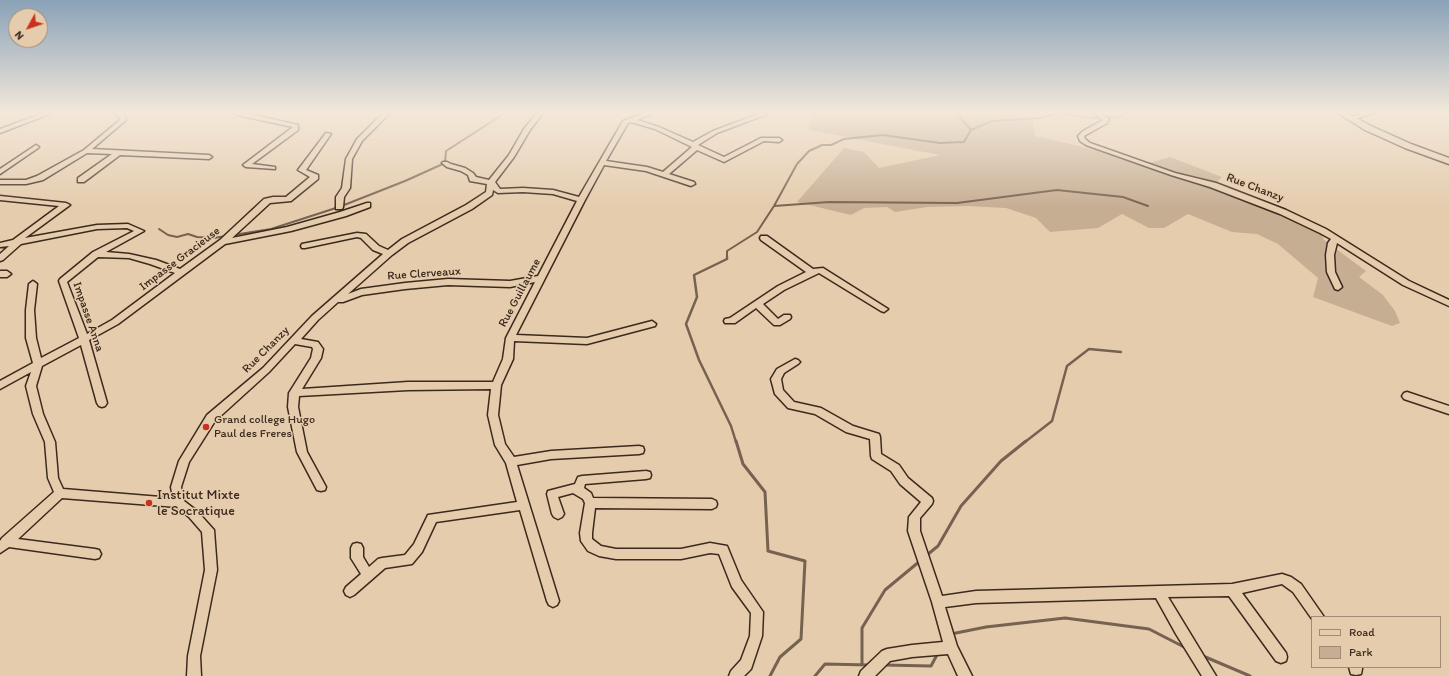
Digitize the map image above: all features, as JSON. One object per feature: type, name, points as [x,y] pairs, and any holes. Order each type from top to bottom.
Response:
[{"type":"street","points":[[0,182],[26,182],[40,178],[86,151],[94,145]]},
{"type":"street","points":[[273,145],[246,165],[273,168]]},
{"type":"street","name":"Impasse Gracieuse","points":[[0,385],[115,322],[223,242],[267,201],[273,199],[288,199],[315,177],[302,170],[320,145]]},
{"type":"street","points":[[339,207],[340,197],[346,188],[349,159],[357,145]]},
{"type":"street","name":"Rue Chanzy","points":[[179,503],[176,487],[184,461],[211,418],[266,370],[315,318],[389,253],[405,241],[469,207],[489,193],[491,182],[512,156],[518,145]]},
{"type":"street","name":"Rue Guillaume","points":[[553,601],[512,462],[500,445],[493,415],[496,385],[508,358],[510,338],[581,200],[613,145]]},
{"type":"street","points":[[692,145],[724,160],[753,145]]},
{"type":"street","name":"Rue Chanzy","points":[[1090,145],[1173,174],[1214,186],[1283,212],[1323,231],[1406,283],[1449,303]]},
{"type":"street","points":[[1405,145],[1449,161]]},
{"type":"street","points":[[664,175],[695,146]]},
{"type":"street","points":[[0,172],[36,147]]},
{"type":"street","points":[[86,151],[209,157]]},
{"type":"street","points":[[81,180],[119,152]]},
{"type":"street","points":[[445,163],[449,166],[463,169],[471,174],[473,179],[491,182],[498,191],[523,190],[553,192],[581,200]]},
{"type":"street","points":[[602,163],[647,169],[691,184]]},
{"type":"street","points":[[0,198],[65,204],[66,206],[15,243],[0,258]]},
{"type":"street","points":[[223,242],[296,227],[343,214],[367,205]]},
{"type":"street","name":"Impasse Anna","points":[[15,243],[98,227],[128,226],[140,230],[96,254],[63,280],[84,339],[102,403]]},
{"type":"street","points":[[305,246],[357,235],[363,236],[376,248],[389,253]]},
{"type":"street","points":[[764,238],[812,272]]},
{"type":"street","points":[[1336,239],[1332,242],[1330,255],[1331,272],[1338,287]]},
{"type":"street","points":[[0,245],[15,243]]},
{"type":"street","points":[[96,254],[129,256],[153,262],[182,273]]},
{"type":"street","points":[[728,321],[732,322],[782,288],[812,272],[822,270],[884,310]]},
{"type":"street","name":"Rue Clerveaux","points":[[334,302],[361,292],[405,286],[448,282],[510,284],[542,278]]},
{"type":"street","points":[[33,284],[30,310],[31,338],[38,365],[31,386],[38,414],[50,442],[53,478],[60,493]]},
{"type":"street","points":[[757,304],[777,323],[787,317]]},
{"type":"street","points":[[510,338],[587,341],[652,324]]},
{"type":"street","points":[[294,341],[315,344],[318,349],[316,358],[294,393],[293,407],[302,452],[321,486]]},
{"type":"street","points":[[795,362],[780,371],[776,379],[778,391],[791,405],[818,411],[850,429],[875,438],[876,456],[895,468],[904,481],[928,501],[915,517],[914,532],[938,602],[951,648],[965,676]]},
{"type":"street","points":[[294,393],[408,386],[496,385]]},
{"type":"street","points":[[1407,396],[1449,410]]},
{"type":"street","points":[[512,462],[551,454],[639,450]]},
{"type":"street","points":[[577,490],[582,480],[646,475]]},
{"type":"street","points":[[558,514],[552,494],[573,488],[587,496],[590,503],[586,533],[587,540],[592,547],[599,551],[616,554],[681,554],[710,548],[723,550],[736,583],[757,612],[756,636],[746,664],[736,676]]},
{"type":"street","points":[[3,545],[60,493],[179,503],[193,514],[208,530],[211,570],[194,656],[194,676]]},
{"type":"street","points":[[590,503],[712,504]]},
{"type":"street","points":[[350,591],[382,563],[408,560],[418,548],[432,518],[515,507],[524,504]]},
{"type":"street","points":[[3,545],[95,554]]},
{"type":"street","points":[[357,548],[358,558],[368,576]]},
{"type":"street","points":[[938,602],[976,597],[1232,590],[1282,579],[1297,588],[1317,616]]},
{"type":"street","points":[[1232,590],[1281,657]]},
{"type":"street","points":[[1160,592],[1180,630],[1209,676]]},
{"type":"street","points":[[866,676],[887,655],[912,651],[951,648]]},
{"type":"green space","points":[[885,145],[1072,145],[1096,150],[1142,165],[1170,157],[1222,177],[1212,187],[1282,215],[1321,233],[1324,240],[1366,271],[1359,277],[1383,295],[1395,311],[1400,323],[1392,326],[1313,297],[1318,278],[1278,244],[1257,234],[1232,232],[1188,214],[1164,228],[1149,228],[1122,214],[1098,228],[1050,232],[1036,218],[1006,208],[968,206],[927,207],[895,212],[887,207],[864,208],[851,215],[797,202],[844,148],[864,152],[879,168],[940,155]]},
{"type":"waterway","points":[[233,235],[271,229],[339,207],[405,181],[445,163],[446,151],[456,145]]},
{"type":"waterway","points":[[774,206],[797,164],[809,151],[822,145],[832,145]]},
{"type":"waterway","points":[[774,206],[829,202],[957,203],[1057,190],[1123,197],[1148,206]]},
{"type":"waterway","points":[[736,442],[731,426],[699,360],[686,324],[697,297],[694,275],[727,259],[727,251],[757,232],[774,206]]},
{"type":"waterway","points":[[159,229],[168,235],[177,237],[188,234],[197,237],[214,238],[226,236]]},
{"type":"waterway","points":[[1025,442],[1052,421],[1067,366],[1089,349],[1121,352]]},
{"type":"waterway","points":[[736,441],[743,464],[765,492],[768,551],[805,561],[801,639],[780,657],[770,676]]},
{"type":"waterway","points":[[927,555],[938,546],[961,506],[1001,461],[1026,441]]},
{"type":"waterway","points":[[862,665],[862,628],[885,590],[920,561]]},
{"type":"waterway","points":[[951,634],[986,627],[1065,618],[1149,629],[1186,648]]},
{"type":"waterway","points":[[884,665],[931,666],[938,653]]},
{"type":"waterway","points":[[1203,656],[1250,676]]},
{"type":"waterway","points":[[815,676],[825,664],[862,665]]},
{"type":"waterway","points":[[862,665],[869,665]]},
{"type":"place","name":"Grand college Hugo Paul des Freres","points":[[206,427]]},
{"type":"place","name":"Institut Mixte le Socratique","points":[[149,503]]}]
